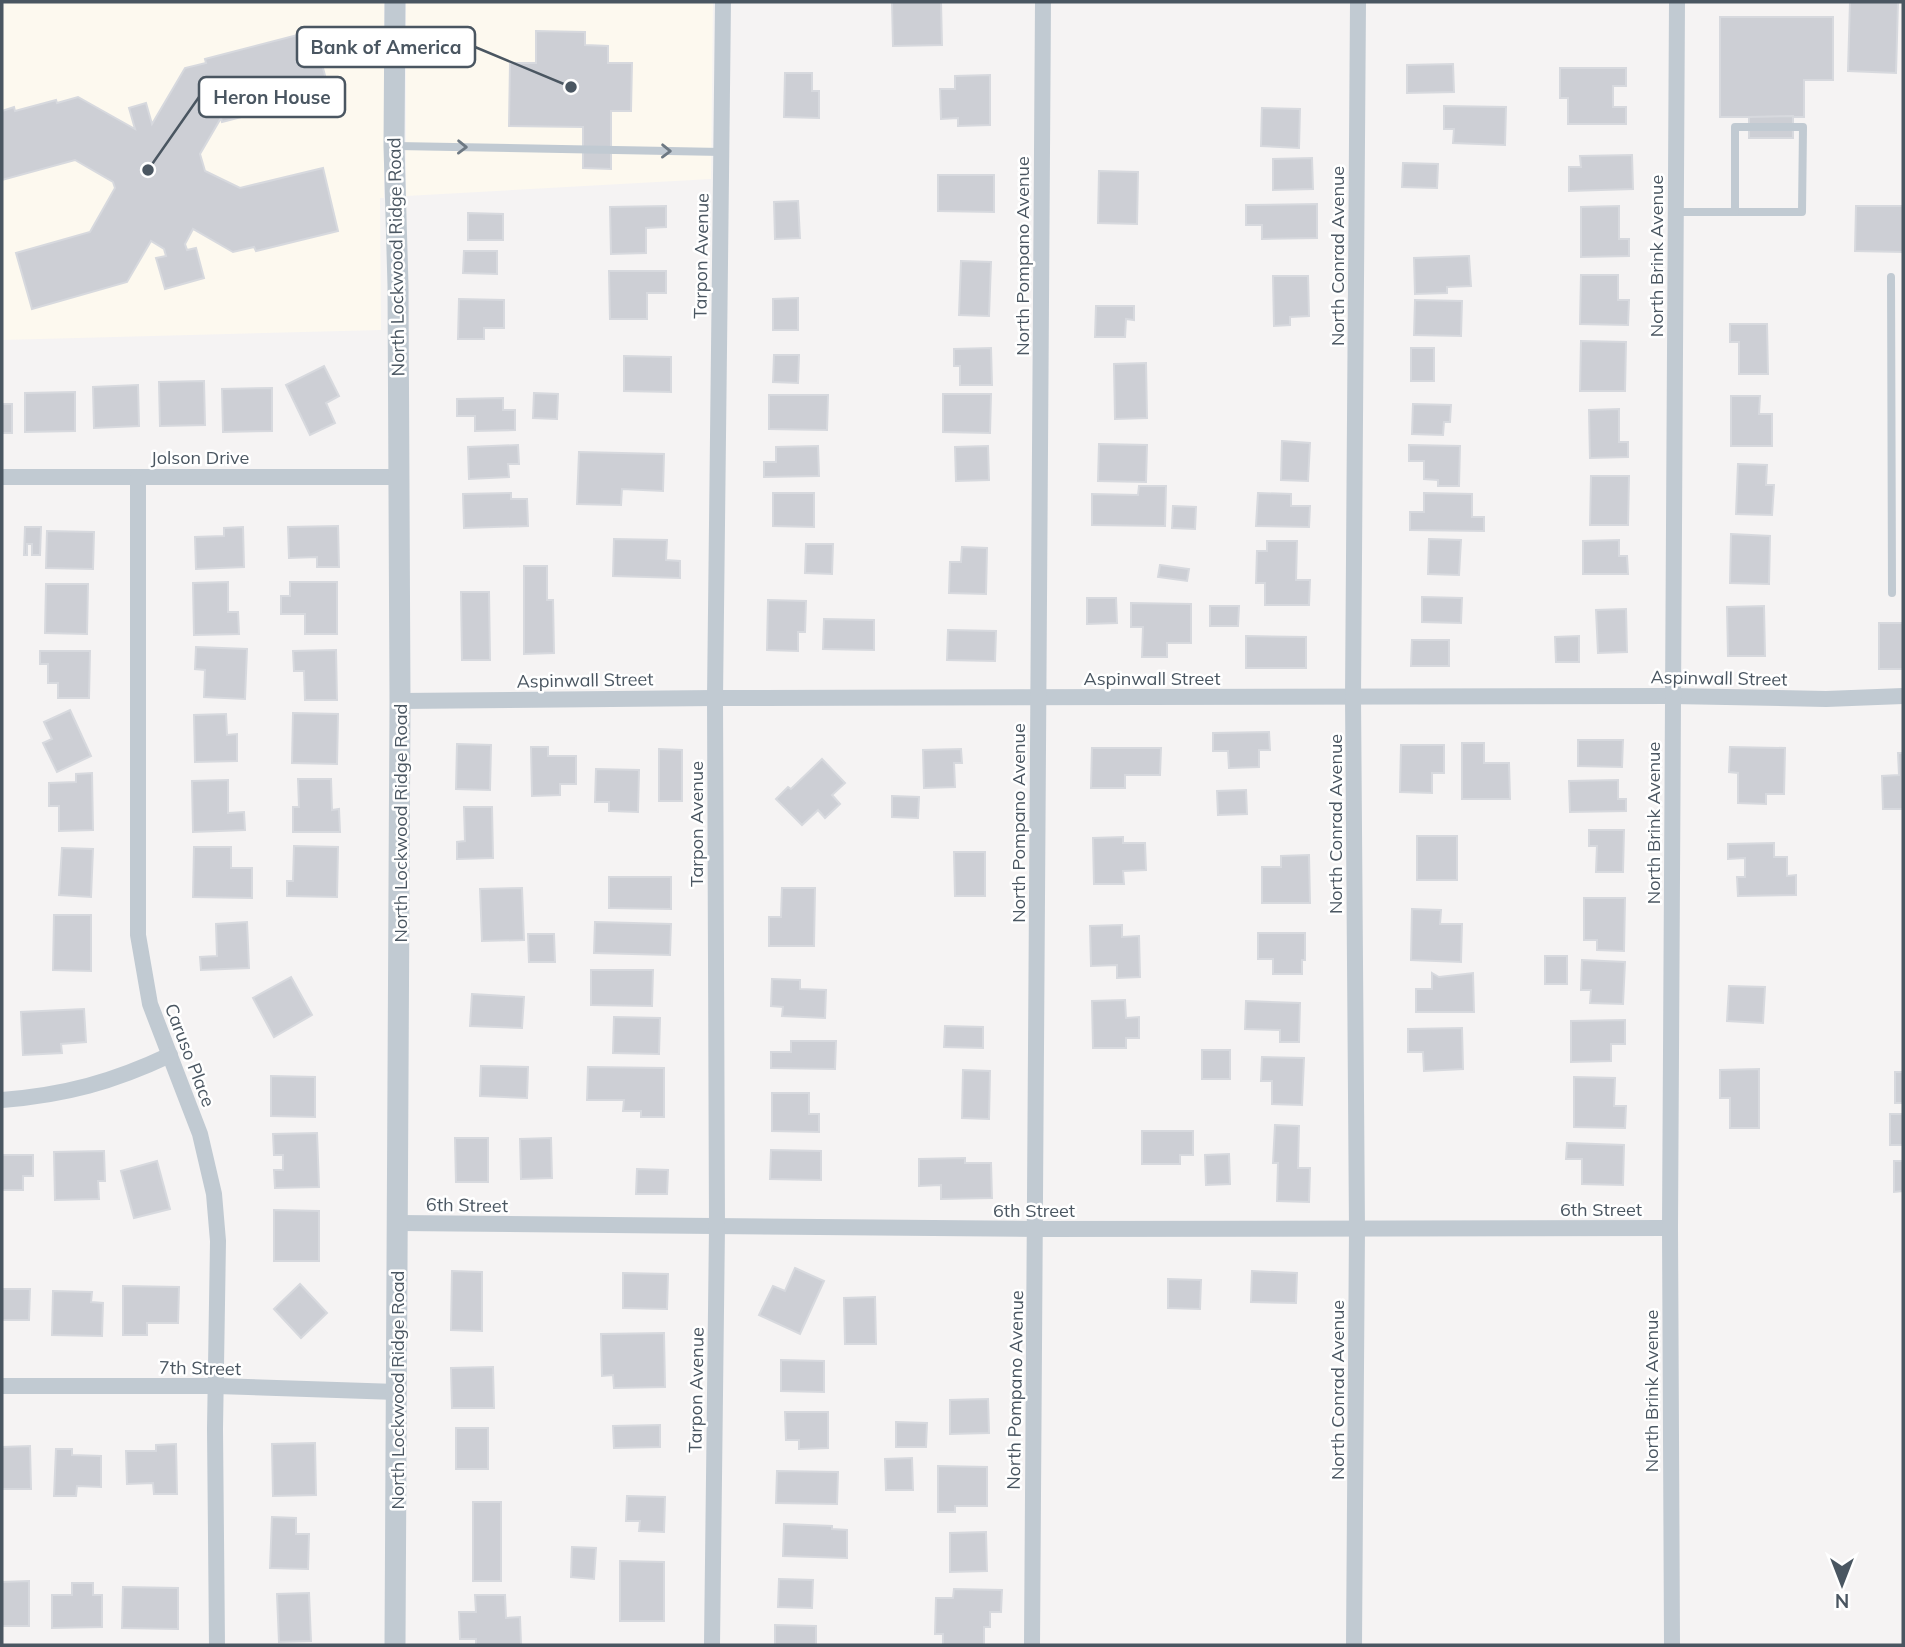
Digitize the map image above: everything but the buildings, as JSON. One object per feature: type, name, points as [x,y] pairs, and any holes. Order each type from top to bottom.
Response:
[{"type":"street","name":"North Lockwood Ridge Road","points":[[395,2],[400,701],[396,1645]]},
{"type":"street","name":"Tarpon Avenue","points":[[712,1645],[717,1227],[715,698],[723,2]]},
{"type":"street","name":"North Pompano Avenue","points":[[1032,1645],[1043,2]]},
{"type":"street","name":"North Conrad Avenue","points":[[1354,1645],[1357,1229],[1353,697],[1359,2]]},
{"type":"street","name":"North Brink Avenue","points":[[1672,1645],[1670,1228],[1677,2]]},
{"type":"street","name":"Jolson Drive","points":[[2,477],[398,477]]},
{"type":"street","name":"Caruso Place","points":[[138,477],[138,935],[144,982],[150,1004],[200,1134],[214,1194],[218,1241],[217,1645]]},
{"type":"street","name":"Aspinwall Street","points":[[400,701],[1672,696],[1826,699],[1903,696]]},
{"type":"street","points":[[2,1100],[51,1096],[83,1089],[132,1073],[170,1055]]},
{"type":"street","name":"6th Street","points":[[398,1223],[1036,1229],[1670,1228]]},
{"type":"street","name":"7th Street","points":[[2,1386],[217,1386],[397,1392]]},
{"type":"lane","points":[[1675,212],[1735,212],[1802,212],[1803,127],[1735,127],[1735,212]]},
{"type":"lane","points":[[394,146],[722,152]]},
{"type":"lane","points":[[1891,277],[1892,593]]},
{"type":"lane","points":[[1891,438],[1903,439]]},
{"type":"shaded area","points":[[2,2],[384,2],[384,198],[380,198],[381,330],[2,340]]},
{"type":"shaded area","points":[[406,2],[713,2],[711,179],[406,196]]},
{"type":"place","name":"Bank of America","points":[[571,87]]},
{"type":"place","name":"Heron House","points":[[148,170]]}]
